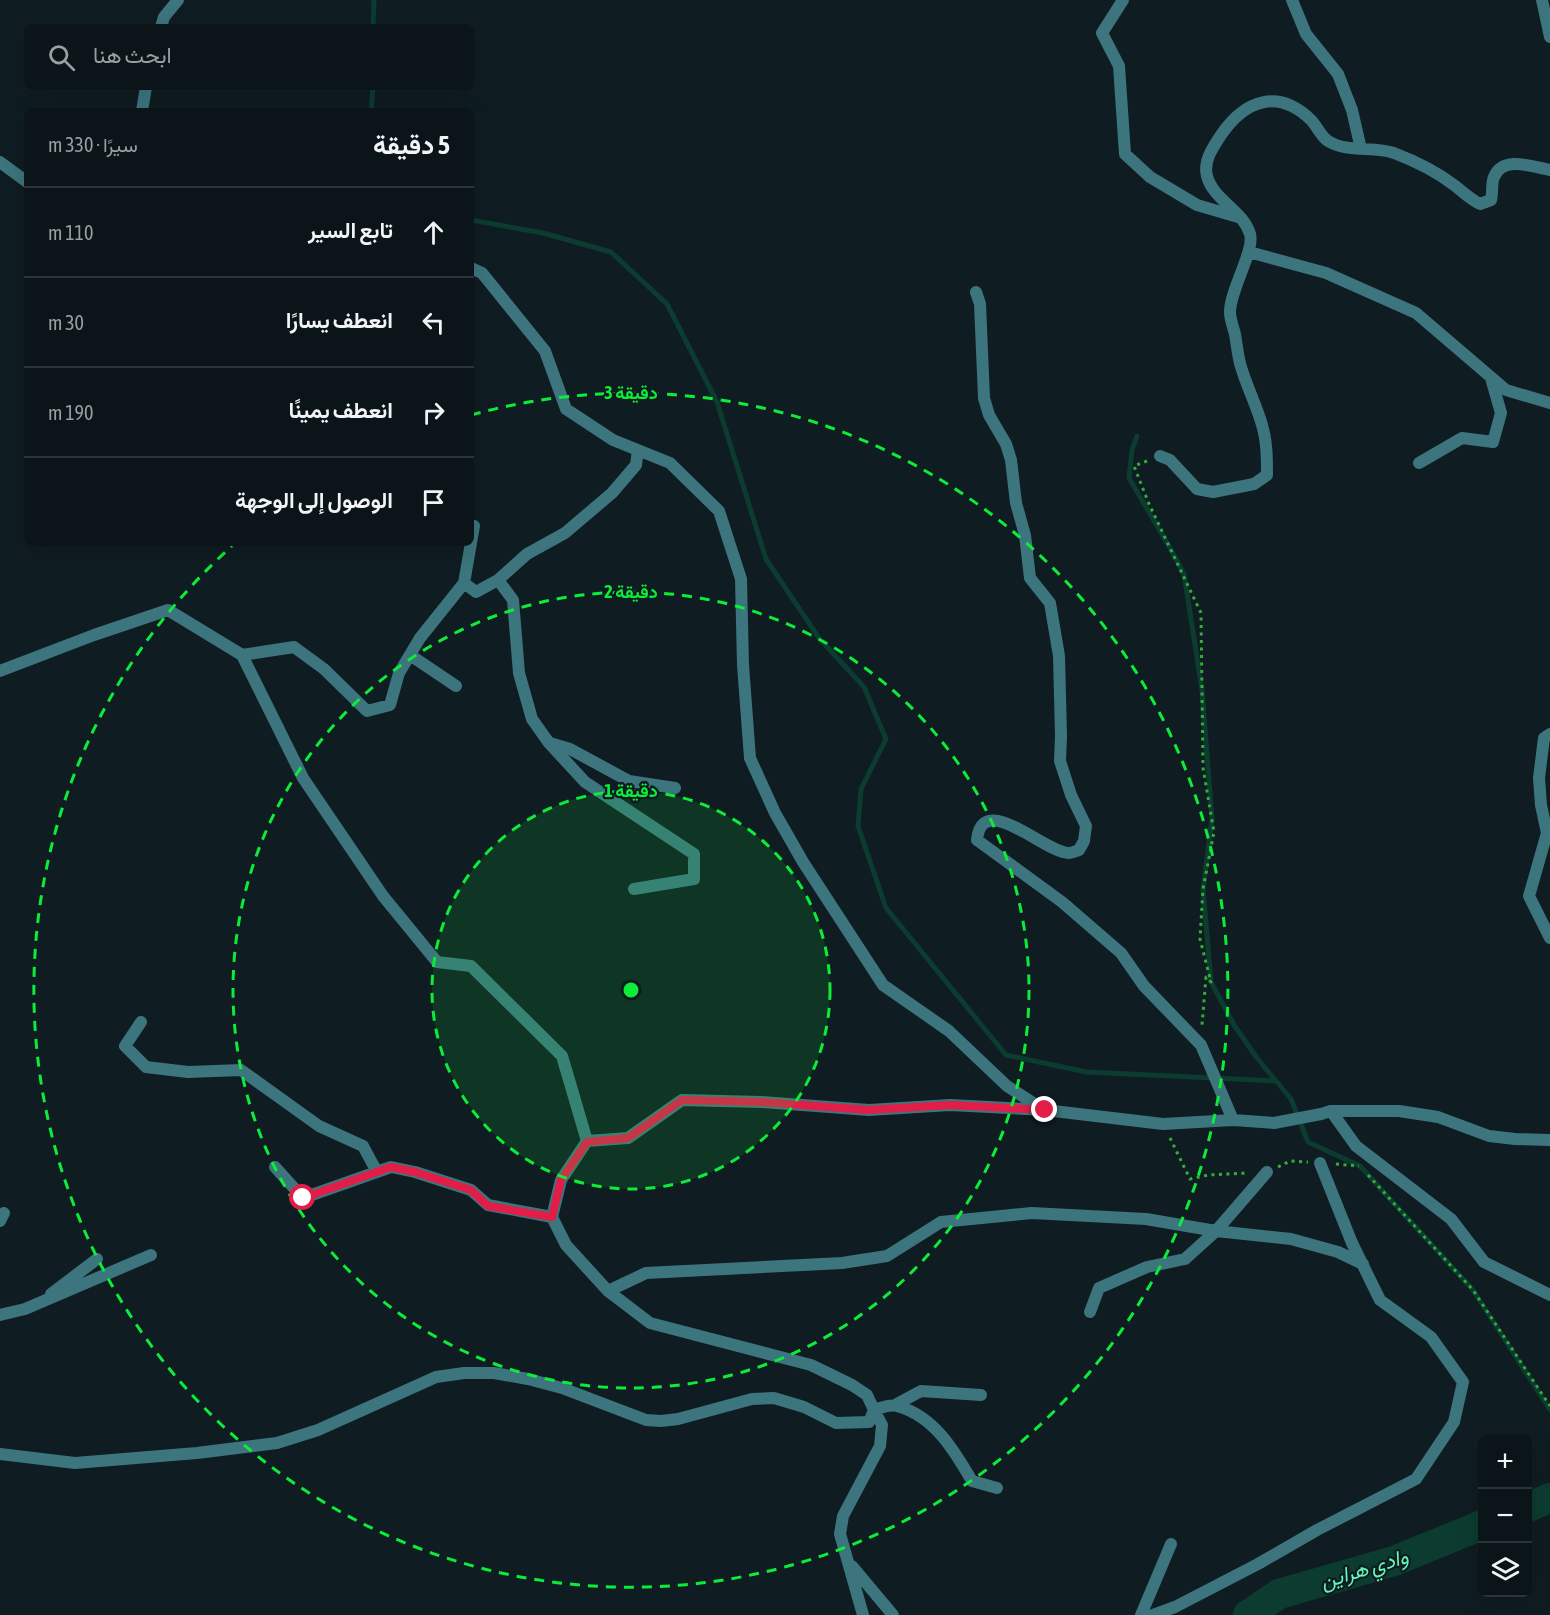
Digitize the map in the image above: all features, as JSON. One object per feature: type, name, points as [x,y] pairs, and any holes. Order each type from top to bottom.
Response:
[{"type":"street","points":[[162,24],[164,16],[178,0]]},
{"type":"street","points":[[1123,0],[1102,33],[1119,66],[1125,154],[1150,177],[1197,205],[1240,218]]},
{"type":"street","points":[[1292,0],[1305,34],[1338,74],[1352,110],[1361,148]]},
{"type":"street","points":[[1542,0],[1550,37]]},
{"type":"street","points":[[142,108],[146,90]]},
{"type":"street","points":[[1160,456],[1170,460],[1197,489],[1213,492],[1254,484],[1267,475],[1263,427],[1242,369],[1230,312],[1238,277],[1249,252],[1250,233],[1240,218],[1212,188],[1206,168],[1209,153],[1234,117],[1250,106],[1279,101],[1300,109],[1314,123],[1326,141],[1342,147],[1374,148],[1414,161],[1480,204],[1491,200],[1493,178],[1499,169],[1512,164],[1550,170]]},
{"type":"street","points":[[0,162],[24,180]]},
{"type":"street","points":[[1249,252],[1326,273],[1416,313],[1506,390],[1550,403]]},
{"type":"street","points":[[474,269],[482,273],[545,351],[566,409],[613,440],[669,463],[719,511],[741,579],[743,664],[750,758],[775,813],[803,862],[883,985],[949,1031],[1007,1086],[1045,1110]]},
{"type":"street","points":[[976,292],[980,304],[984,398],[989,415],[1006,444],[1011,460],[1016,503],[1025,535],[1030,578],[1050,603],[1059,656],[1060,761],[1071,795],[1086,826],[1083,841],[1078,850],[1068,853],[1055,849],[998,820],[986,821],[978,830],[977,840],[1062,902],[1121,953],[1144,986],[1201,1045],[1233,1120]]},
{"type":"street","points":[[1419,463],[1462,438],[1493,442],[1501,413],[1490,376]]},
{"type":"street","points":[[464,583],[476,592],[498,580],[527,554],[565,533],[612,493],[636,465],[638,450]]},
{"type":"street","points":[[242,655],[294,647],[324,669],[367,711],[390,705],[399,673],[420,638],[464,583],[470,546]]},
{"type":"street","points":[[498,580],[513,600],[519,674],[532,719],[549,743],[585,782],[694,854],[694,879],[634,889]]},
{"type":"street","points":[[0,671],[168,610],[242,655],[303,778],[383,896],[437,962],[471,966],[562,1056],[587,1142]]},
{"type":"street","points":[[410,656],[456,686]]},
{"type":"street","points":[[1550,734],[1544,738],[1539,778],[1541,805],[1547,833],[1529,896],[1550,938]]},
{"type":"street","points":[[549,743],[570,749],[629,781],[675,789]]},
{"type":"street","points":[[141,1022],[125,1046],[146,1067],[188,1072],[241,1070],[319,1126],[363,1146],[377,1172]]},
{"type":"street","points":[[587,1142],[628,1138],[682,1100],[761,1102],[868,1110],[950,1105],[1045,1110],[1163,1124],[1233,1120],[1274,1123],[1326,1113],[1399,1111],[1438,1116],[1489,1136],[1550,1140]]},
{"type":"street","points":[[1326,1113],[1356,1146],[1450,1220],[1484,1262],[1550,1296]]},
{"type":"street","points":[[587,1142],[561,1180],[552,1217],[566,1245],[608,1291],[650,1323],[811,1365],[867,1395],[882,1425],[880,1446],[843,1516],[840,1534],[863,1615]]},
{"type":"street","points":[[1153,1615],[1175,1607],[1416,1479],[1454,1422],[1463,1382],[1431,1337],[1380,1300],[1320,1163]]},
{"type":"street","points":[[275,1167],[303,1198],[391,1167],[415,1172],[471,1190],[488,1206],[552,1217]]},
{"type":"street","points":[[1090,1312],[1099,1288],[1147,1267],[1185,1259],[1216,1231],[1267,1172]]},
{"type":"street","points":[[608,1291],[646,1273],[842,1263],[886,1256],[941,1222],[1032,1212],[1146,1219],[1216,1231],[1291,1239],[1338,1252],[1363,1264]]},
{"type":"street","points":[[0,1316],[25,1309],[150,1255]]},
{"type":"street","points":[[43,1300],[96,1258]]},
{"type":"street","points":[[0,1454],[75,1463],[197,1453],[277,1443],[318,1430],[436,1377],[464,1373],[494,1373],[562,1388],[646,1420],[678,1419],[752,1399],[774,1398],[804,1407],[836,1423],[868,1422],[874,1410]]},
{"type":"street","points":[[874,1410],[895,1405],[921,1391],[981,1395]]},
{"type":"street","points":[[895,1405],[931,1422],[956,1452],[972,1481],[997,1488]]},
{"type":"street","points":[[1141,1615],[1171,1544]]},
{"type":"street","points":[[848,1560],[893,1615]]},
{"type":"path","points":[[1160,456],[1134,466],[1149,504],[1201,613],[1203,768],[1214,832],[1203,889],[1200,939],[1211,982],[1206,978],[1201,1045]]},
{"type":"path","points":[[1163,1124],[1190,1179],[1208,1175],[1267,1172],[1290,1161],[1360,1166]]},
{"type":"path","points":[[1367,1174],[1473,1290],[1550,1406]]},
{"type":"waterway","points":[[373,24],[374,0]]},
{"type":"waterway","points":[[371,108],[373,90]]},
{"type":"waterway","points":[[474,221],[543,233],[611,252],[667,304],[717,402],[766,559],[819,638],[864,687],[886,739],[861,789],[858,826],[886,908],[1006,1055],[1086,1072],[1276,1081]]},
{"type":"waterway","points":[[1137,436],[1132,450],[1129,478],[1184,574],[1202,690],[1212,819],[1203,889],[1211,982],[1234,1025],[1257,1058],[1291,1099],[1308,1142],[1360,1166],[1473,1290],[1550,1410]]},
{"type":"waterway","name":"وادي هراين","points":[[1532,1505],[1550,1498]]},
{"type":"waterway","name":"وادي هراين","points":[[1248,1615],[1279,1594],[1394,1561],[1478,1527]]},
{"type":"route","points":[[303,1198],[391,1167],[415,1172],[471,1190],[488,1206],[552,1217],[561,1180],[587,1142],[628,1138],[682,1100],[761,1102],[868,1110],[950,1105],[1045,1110]]}]
